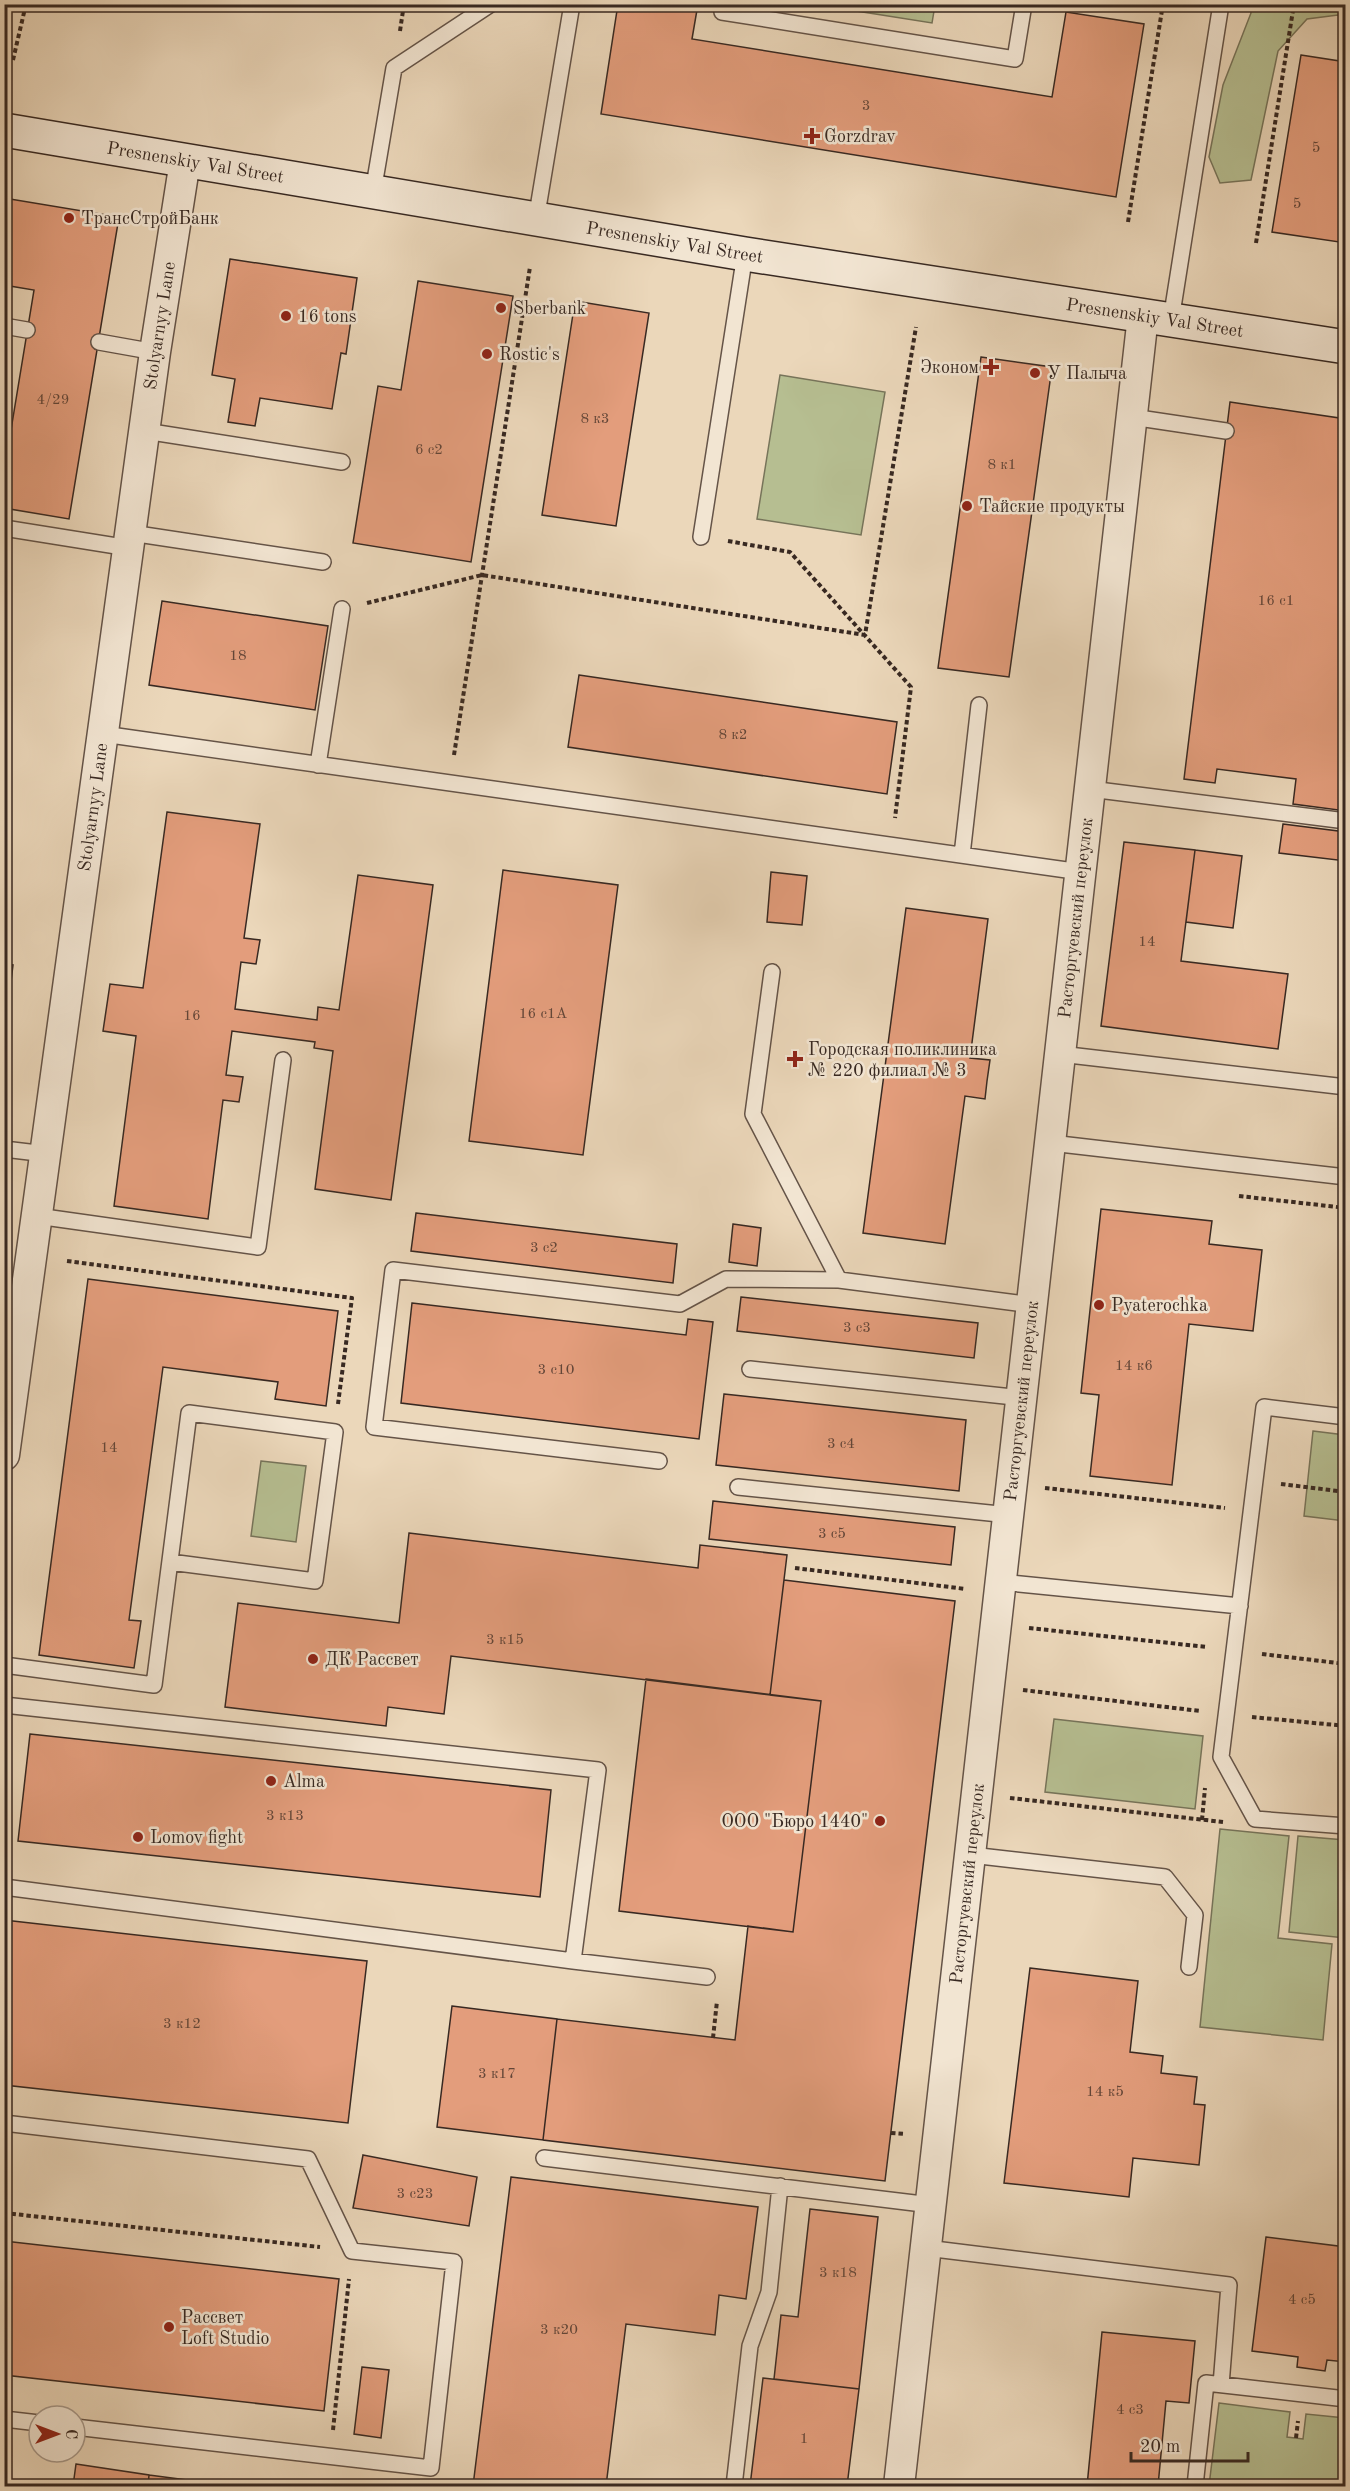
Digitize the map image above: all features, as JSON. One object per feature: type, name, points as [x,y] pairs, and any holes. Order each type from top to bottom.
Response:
[{"type":"main road","name":"Presnenskiy Val Street","points":[[4,130],[745,254],[1346,347]]},
{"type":"street","name":"Stolyarnyy Lane","points":[[6,1439],[155,352],[185,161]]},
{"type":"street","name":"Расторгуевский переулок","points":[[899,2487],[1132,417],[1157,318]]},
{"type":"lane","points":[[373,192],[393,68],[491,4]]},
{"type":"lane","points":[[536,220],[572,4]]},
{"type":"lane","points":[[723,4],[722,12],[1015,60],[1024,4]]},
{"type":"lane","points":[[1157,318],[1221,4]]},
{"type":"lane","points":[[701,537],[745,254]]},
{"type":"lane","points":[[4,326],[27,330]]},
{"type":"lane","points":[[99,342],[155,352]]},
{"type":"lane","points":[[1132,417],[1226,431]]},
{"type":"lane","points":[[145,431],[342,462]]},
{"type":"lane","points":[[4,528],[323,562]]},
{"type":"lane","points":[[318,765],[342,609]]},
{"type":"lane","points":[[962,855],[979,705]]},
{"type":"lane","points":[[103,734],[1081,872]]},
{"type":"lane","points":[[1090,789],[1346,821]]},
{"type":"lane","points":[[772,972],[753,1114],[839,1280]]},
{"type":"lane","points":[[1060,1054],[1346,1087]]},
{"type":"lane","points":[[37,1216],[258,1246],[283,1060]]},
{"type":"lane","points":[[1051,1143],[1346,1177]]},
{"type":"lane","points":[[4,1149],[46,1154]]},
{"type":"lane","points":[[659,1461],[374,1427],[393,1270],[680,1304],[726,1278],[839,1280],[1032,1305]]},
{"type":"lane","points":[[750,1369],[1022,1398]]},
{"type":"lane","points":[[1346,1417],[1264,1407],[1221,1757],[1255,1818],[1346,1826]]},
{"type":"lane","points":[[4,1665],[154,1685],[189,1413],[335,1432],[315,1581],[170,1562]]},
{"type":"lane","points":[[738,1487],[1009,1515]]},
{"type":"lane","points":[[1000,1582],[1240,1606]]},
{"type":"lane","points":[[4,1705],[598,1770],[573,1960]]},
{"type":"lane","points":[[971,1855],[1165,1877],[1195,1915],[1189,1967]]},
{"type":"lane","points":[[4,1887],[707,1977]]},
{"type":"lane","points":[[4,2123],[308,2159],[352,2251],[454,2262],[431,2468],[87,2428]]},
{"type":"lane","points":[[544,2158],[931,2205]]},
{"type":"lane","points":[[734,2487],[750,2346],[769,2292],[780,2186]]},
{"type":"lane","points":[[926,2248],[1229,2285],[1221,2385]]},
{"type":"lane","points":[[1195,2487],[1206,2383],[1346,2399]]},
{"type":"lane","points":[[4,2419],[27,2422]]},
{"type":"path","points":[[13,60],[27,4]]},
{"type":"path","points":[[1128,222],[1163,4]]},
{"type":"path","points":[[1256,243],[1294,4]]},
{"type":"path","points":[[450,783],[530,267]]},
{"type":"path","points":[[701,537],[790,552],[911,687],[891,846]]},
{"type":"path","points":[[67,1261],[352,1298],[335,1432]]},
{"type":"path","points":[[1255,1480],[1346,1492]]},
{"type":"path","points":[[1044,1488],[1251,1511]]},
{"type":"path","points":[[795,1568],[970,1589]]},
{"type":"path","points":[[1028,1628],[1346,1664]]},
{"type":"path","points":[[1022,1689],[1346,1726]]},
{"type":"path","points":[[1009,1798],[1224,1822]]},
{"type":"path","points":[[891,2133],[906,2134]]},
{"type":"path","points":[[4,2213],[352,2251],[330,2456]]},
{"type":"green space","points":[[844,4],[935,5],[932,23],[844,9]]},
{"type":"green space","points":[[1250,5],[1345,5],[1345,17],[1338,15],[1307,19],[1278,51],[1251,180],[1220,183],[1209,157],[1223,85],[1251,13]]},
{"type":"green space","points":[[780,375],[885,392],[861,535],[757,519]]},
{"type":"green space","points":[[1313,1431],[1345,1435],[1345,1521],[1304,1516]]},
{"type":"green space","points":[[261,1461],[306,1466],[296,1542],[251,1536]]},
{"type":"green space","points":[[1054,1719],[1203,1736],[1195,1809],[1045,1792]]},
{"type":"green space","points":[[1220,1829],[1289,1836],[1278,1938],[1332,1944],[1323,2040],[1200,2027]]},
{"type":"green space","points":[[1298,1836],[1345,1840],[1345,1938],[1289,1932]]},
{"type":"green space","points":[[1219,2403],[1290,2412],[1287,2437],[1303,2439],[1306,2414],[1345,2418],[1345,2486],[1209,2486]]},
{"type":"building","points":[[618,4],[698,4],[692,39],[1052,97],[1066,12],[1144,24],[1116,197],[601,114]]},
{"type":"building","points":[[1301,55],[1346,62],[1346,243],[1272,232]]},
{"type":"building","points":[[4,198],[119,217],[69,519],[4,508],[4,448],[8,448],[34,290],[4,285]]},
{"type":"building","name":"16 tons","points":[[230,259],[357,278],[346,354],[341,353],[332,409],[260,398],[255,426],[228,422],[235,379],[212,375]]},
{"type":"building","points":[[418,281],[513,296],[471,562],[353,543],[378,386],[401,390]]},
{"type":"building","points":[[575,301],[649,313],[616,526],[542,515]]},
{"type":"building","points":[[981,357],[1052,367],[1009,677],[938,668]]},
{"type":"building","points":[[1230,402],[1346,419],[1346,811],[1293,804],[1296,779],[1217,769],[1215,783],[1184,779]]},
{"type":"building","points":[[162,601],[328,626],[315,710],[149,685]]},
{"type":"building","points":[[579,675],[897,722],[887,794],[568,747]]},
{"type":"building","points":[[167,812],[260,824],[244,938],[260,940],[256,964],[241,962],[235,1009],[317,1020],[318,1007],[339,1010],[358,875],[433,885],[391,1200],[315,1189],[333,1051],[314,1048],[315,1042],[232,1031],[226,1075],[243,1077],[239,1102],[223,1100],[208,1219],[114,1206],[136,1036],[103,1031],[110,984],[143,988]]},
{"type":"building","points":[[1283,824],[1346,832],[1346,861],[1279,853]]},
{"type":"building","points":[[1124,842],[1195,850],[1181,961],[1288,974],[1278,1049],[1101,1026]]},
{"type":"building","points":[[1195,850],[1242,856],[1233,928],[1186,922]]},
{"type":"building","points":[[503,870],[618,885],[583,1155],[469,1141]]},
{"type":"building","points":[[771,872],[807,876],[802,925],[767,922]]},
{"type":"building","points":[[906,908],[988,919],[970,1058],[990,1060],[985,1099],[965,1096],[945,1244],[863,1233]]},
{"type":"building","points":[[4,964],[13,965],[4,1038]]},
{"type":"building","points":[[1101,1209],[1212,1221],[1209,1244],[1262,1250],[1253,1331],[1189,1324],[1172,1485],[1090,1476],[1099,1395],[1081,1393]]},
{"type":"building","points":[[416,1213],[677,1244],[673,1283],[411,1251]]},
{"type":"building","points":[[733,1224],[761,1228],[757,1266],[729,1262]]},
{"type":"building","points":[[88,1279],[338,1311],[326,1406],[275,1399],[278,1382],[163,1367],[129,1620],[141,1621],[134,1668],[39,1655]]},
{"type":"building","points":[[741,1297],[978,1323],[974,1358],[737,1331]]},
{"type":"building","points":[[412,1303],[686,1335],[688,1319],[713,1322],[699,1439],[401,1403]]},
{"type":"building","points":[[724,1394],[966,1420],[959,1491],[716,1465]]},
{"type":"building","points":[[713,1501],[955,1527],[951,1565],[709,1539]]},
{"type":"building","points":[[409,1533],[698,1568],[700,1545],[787,1555],[770,1695],[451,1656],[444,1714],[388,1707],[386,1726],[225,1707],[238,1603],[399,1623]]},
{"type":"building","points":[[784,1580],[955,1601],[885,2181],[543,2140],[557,2019],[735,2040],[748,1926],[793,1932],[821,1701],[770,1695]]},
{"type":"building","points":[[1346,1605],[1346,1645],[1341,1645]]},
{"type":"building","points":[[646,1679],[821,1701],[793,1932],[619,1911]]},
{"type":"building","points":[[30,1734],[551,1790],[540,1897],[18,1841]]},
{"type":"building","points":[[4,1920],[367,1961],[348,2123],[4,2085]]},
{"type":"building","points":[[1030,1968],[1138,1981],[1130,2052],[1163,2056],[1161,2073],[1197,2077],[1194,2104],[1205,2105],[1199,2165],[1133,2158],[1129,2197],[1004,2183]]},
{"type":"building","points":[[452,2006],[557,2019],[543,2140],[437,2127]]},
{"type":"building","points":[[363,2155],[477,2177],[469,2226],[353,2208]]},
{"type":"building","points":[[511,2177],[758,2207],[746,2299],[719,2295],[715,2335],[626,2324],[606,2486],[473,2486]]},
{"type":"building","points":[[810,2209],[878,2217],[859,2389],[774,2379],[781,2315],[798,2317]]},
{"type":"building","points":[[1266,2237],[1346,2247],[1346,2362],[1327,2360],[1325,2371],[1297,2367],[1298,2357],[1252,2351]]},
{"type":"building","name":"Рассвет Loft Studio","points":[[4,2241],[339,2279],[324,2411],[4,2375]]},
{"type":"building","points":[[1102,2332],[1195,2341],[1189,2403],[1166,2401],[1158,2486],[1087,2486]]},
{"type":"building","points":[[362,2367],[389,2370],[381,2438],[354,2434]]},
{"type":"building","points":[[763,2378],[859,2389],[847,2486],[750,2486]]},
{"type":"building","points":[[76,2464],[149,2475],[148,2486],[73,2486]]},
{"type":"building","points":[[149,2475],[233,2486],[148,2486]]},
{"type":"place","name":"Gorzdrav","points":[[812,136]]},
{"type":"place","name":"ТрансСтройБанк","points":[[69,218]]},
{"type":"place","name":"Sberbank","points":[[501,308]]},
{"type":"place","name":"16 tons","points":[[286,316]]},
{"type":"place","name":"Rostic's","points":[[487,354]]},
{"type":"place","name":"Эконом","points":[[991,367]]},
{"type":"place","name":"У Палыча","points":[[1035,373]]},
{"type":"place","name":"Тайские продукты","points":[[967,506]]},
{"type":"place","name":"Городская поликлиника № 220 филиал № 3","points":[[795,1059]]},
{"type":"place","name":"Pyaterochka","points":[[1099,1305]]},
{"type":"place","name":"ДК Рассвет","points":[[313,1659]]},
{"type":"place","name":"Alma","points":[[271,1781]]},
{"type":"place","name":"ООО \"Бюро 1440\"","points":[[880,1821]]},
{"type":"place","name":"Lomov fight","points":[[138,1837]]},
{"type":"place","name":"Рассвет Loft Studio","points":[[169,2327]]}]
